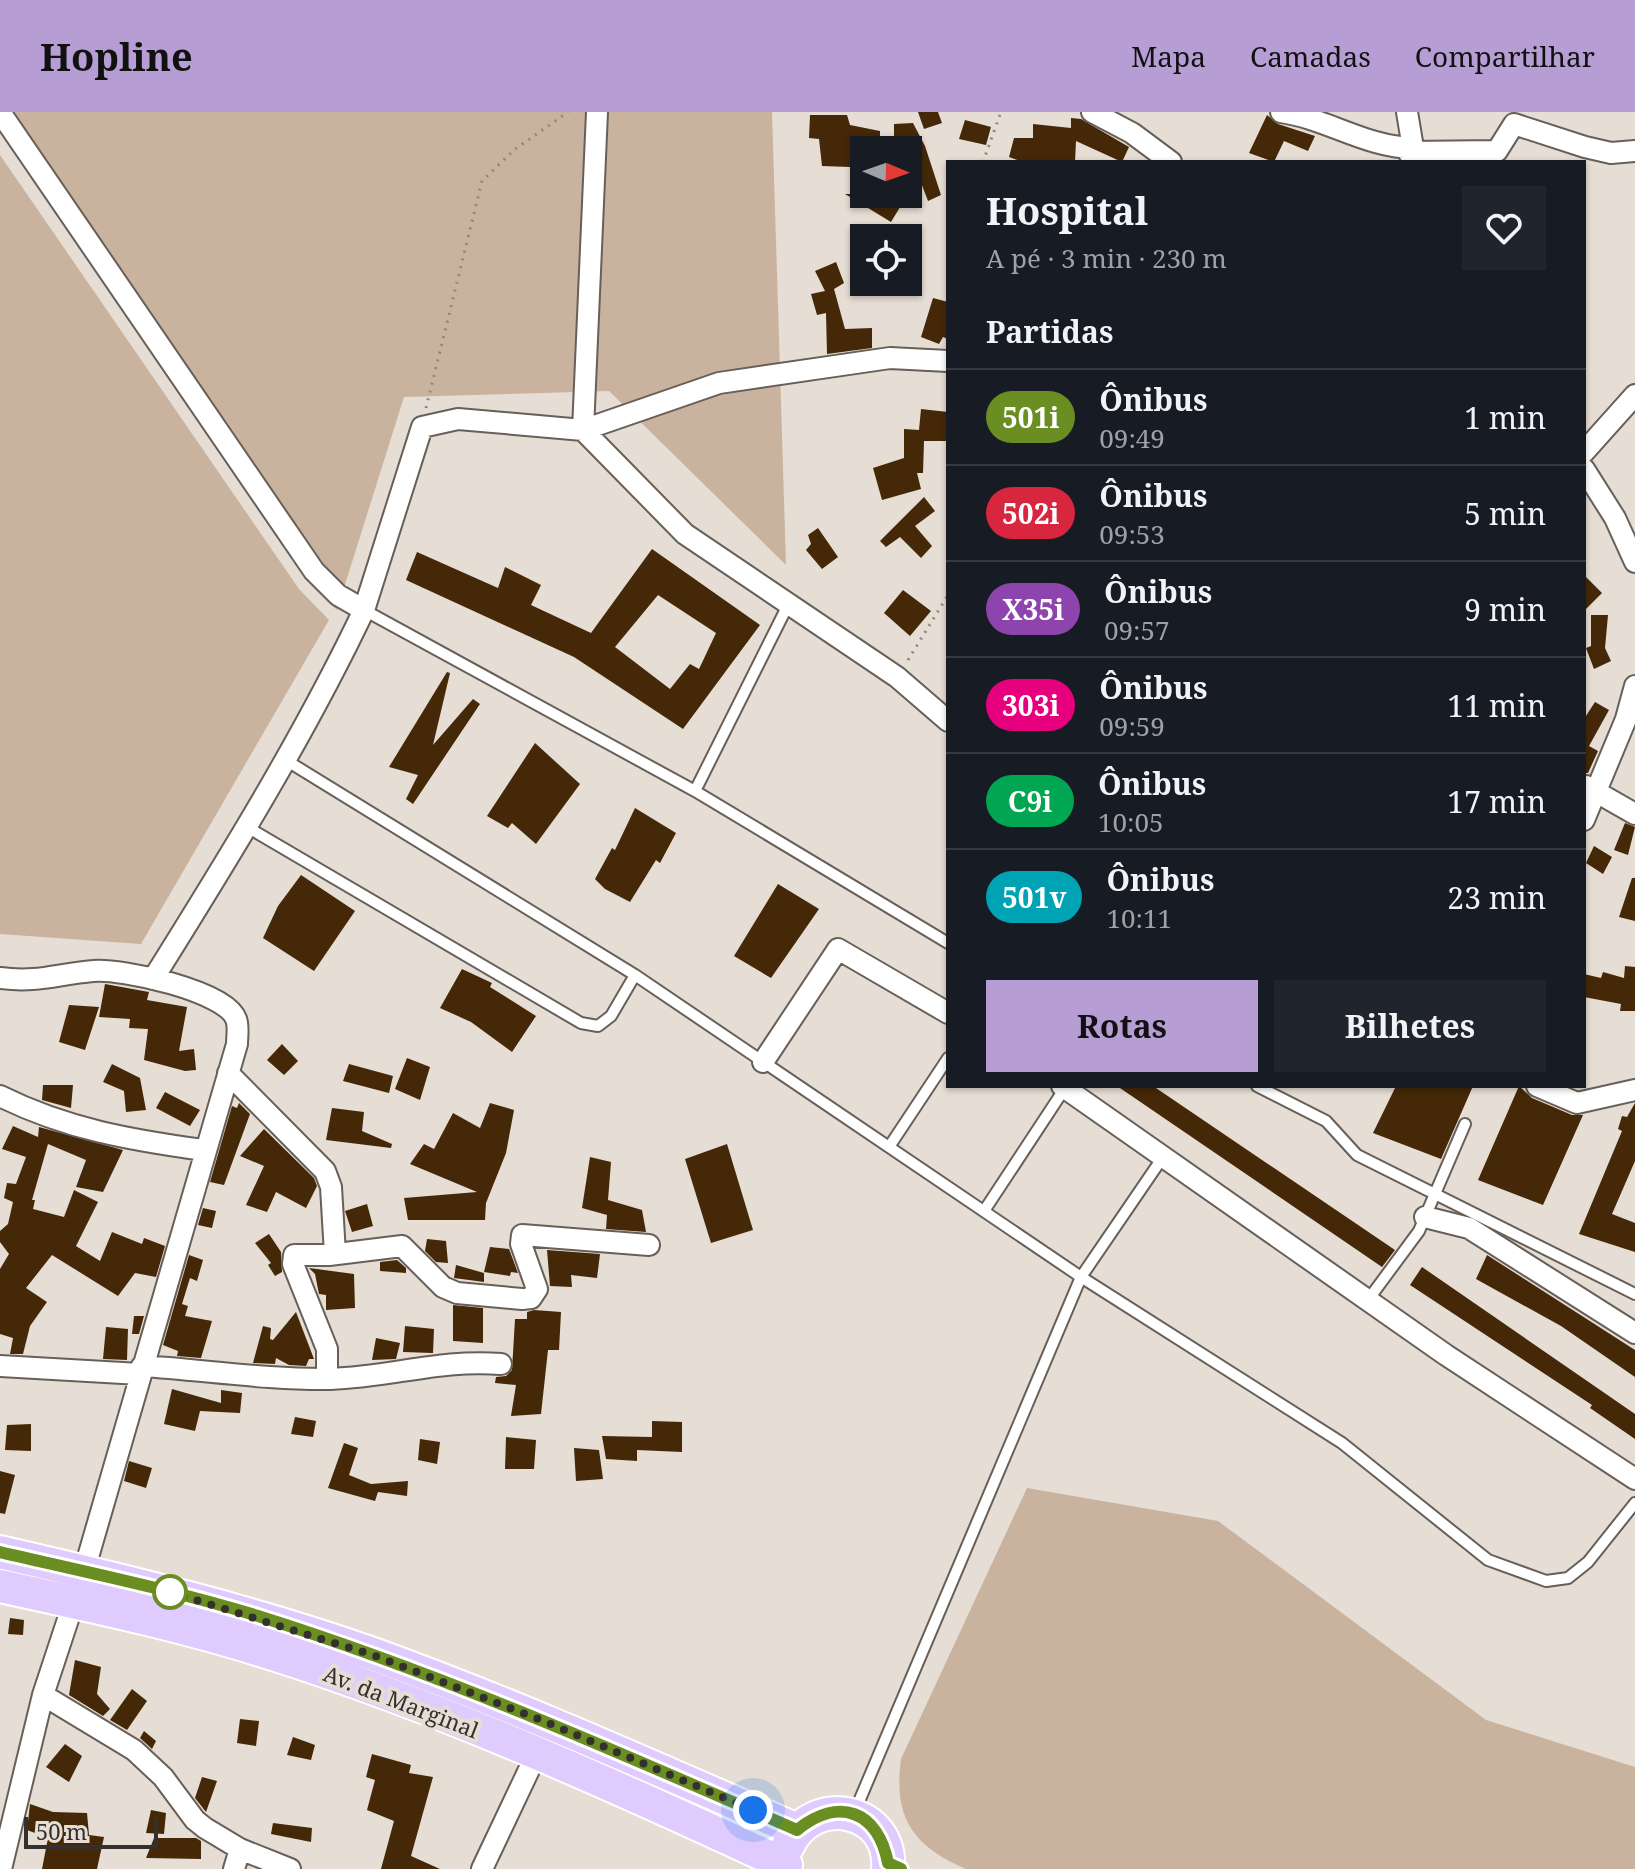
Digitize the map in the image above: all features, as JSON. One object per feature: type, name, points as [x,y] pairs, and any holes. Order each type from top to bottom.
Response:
[{"type":"main road","name":"Av. da Marginal","points":[[0,1552],[256,1616],[373,1655],[541,1720],[797,1830]]},
{"type":"main road","name":"Av. da Marginal","points":[[0,1586],[75,1602],[275,1654],[536,1755],[786,1867]]},
{"type":"main road","points":[[786,1867],[788,1847],[797,1830],[814,1817],[834,1811],[854,1814],[872,1825],[884,1842],[892,1867]]},
{"type":"street","points":[[0,112],[314,571],[338,595],[364,610]]},
{"type":"street","points":[[597,112],[583,430],[685,534],[897,677],[946,719]]},
{"type":"street","points":[[1092,112],[1132,133],[1168,160]]},
{"type":"street","points":[[1281,112],[1308,117],[1385,148],[1419,155],[1497,151],[1514,124],[1540,121],[1585,147],[1611,153],[1635,151]]},
{"type":"street","points":[[1407,112],[1419,155]]},
{"type":"street","points":[[153,979],[247,827],[329,683],[364,610],[422,427],[458,419],[583,430],[719,383],[890,358],[946,361]]},
{"type":"street","points":[[1586,450],[1635,395]]},
{"type":"street","points":[[1586,472],[1599,489],[1635,557]]},
{"type":"street","points":[[1635,686],[1626,719],[1589,789],[1635,814]]},
{"type":"street","points":[[763,1062],[838,949],[946,1012]]},
{"type":"street","points":[[0,978],[44,981],[94,970],[153,979],[210,997],[228,1008],[236,1019],[238,1029],[228,1073],[203,1150],[75,1602],[43,1695],[1,1856]]},
{"type":"street","points":[[228,1073],[325,1171],[331,1187],[335,1254]]},
{"type":"street","points":[[1065,1088],[1368,1300],[1635,1479]]},
{"type":"street","points":[[1542,1088],[1577,1103],[1635,1090]]},
{"type":"street","points":[[0,1096],[54,1121],[110,1137],[203,1150]]},
{"type":"street","points":[[1425,1217],[1469,1228],[1635,1333]]},
{"type":"street","points":[[327,1379],[327,1349],[293,1259],[297,1254],[335,1254],[405,1247],[443,1287],[457,1293],[522,1299],[531,1298],[537,1289],[521,1244],[522,1235],[649,1245]]},
{"type":"street","points":[[0,1366],[327,1379],[403,1373],[454,1361],[501,1364]]},
{"type":"street","points":[[43,1695],[134,1750],[163,1777],[195,1820],[240,1849],[290,1869]]},
{"type":"street","points":[[482,1869],[536,1755]]},
{"type":"street","points":[[234,1869],[240,1849]]},
{"type":"lane","points":[[695,791],[788,605]]},
{"type":"lane","points":[[364,610],[695,791],[946,942]]},
{"type":"lane","points":[[284,759],[635,975],[1081,1277],[1342,1443],[1488,1560],[1519,1574],[1546,1581],[1568,1578],[1588,1562],[1635,1503]]},
{"type":"lane","points":[[247,827],[581,1023],[598,1026],[611,1016],[635,975]]},
{"type":"lane","points":[[889,1147],[946,1061]]},
{"type":"lane","points":[[984,1211],[1063,1088]]},
{"type":"lane","points":[[1261,1088],[1326,1121],[1357,1155],[1635,1294]]},
{"type":"lane","points":[[1368,1300],[1419,1231],[1465,1124]]},
{"type":"lane","points":[[854,1814],[1081,1277],[1163,1157]]},
{"type":"path","points":[[422,427],[482,181],[514,150],[568,112]]},
{"type":"path","points":[[984,160],[1001,112]]},
{"type":"path","points":[[897,677],[946,598]]},
{"type":"shaded area","points":[[0,112],[772,112],[786,565],[609,391],[404,397],[337,610],[307,581],[0,128]]},
{"type":"shaded area","points":[[0,155],[299,589],[329,620],[141,944],[0,934]]},
{"type":"shaded area","points":[[1027,1488],[1218,1521],[1486,1720],[1635,1767],[1635,1869],[966,1869],[932,1850],[920,1840],[904,1814],[899,1780],[901,1759]]},
{"type":"building","points":[[918,112],[938,112],[942,123],[924,129]]},
{"type":"building","points":[[810,115],[847,115],[850,125],[880,131],[880,136],[850,136],[850,167],[822,166],[819,139],[809,138]]},
{"type":"building","points":[[1267,115],[1278,124],[1315,136],[1308,151],[1284,141],[1275,160],[1249,153]]},
{"type":"building","points":[[1071,118],[1081,119],[1129,147],[1123,160],[1076,141],[1075,160],[1017,160],[1009,157],[1014,138],[1033,138],[1033,124],[1071,128]]},
{"type":"building","points":[[965,120],[991,127],[986,145],[959,139]]},
{"type":"building","points":[[913,123],[920,136],[894,136],[894,124]]},
{"type":"building","points":[[922,140],[941,195],[928,201],[922,185]]},
{"type":"building","points":[[868,208],[900,208],[891,222]]},
{"type":"building","points":[[836,262],[844,283],[834,289],[845,329],[872,328],[872,348],[827,354],[826,313],[817,315],[811,294],[825,291],[815,271]]},
{"type":"building","points":[[933,298],[946,301],[946,338],[943,337],[939,344],[921,337]]},
{"type":"building","points":[[921,409],[946,412],[946,441],[924,441],[923,473],[917,473],[921,489],[882,500],[873,468],[904,458],[904,429],[919,430]]},
{"type":"building","points":[[924,497],[935,511],[915,526],[932,546],[921,558],[900,537],[886,547],[880,541]]},
{"type":"building","points":[[818,528],[838,557],[822,569],[806,550],[811,544],[808,535]]},
{"type":"building","points":[[652,549],[760,625],[683,729],[574,657],[406,580],[417,552],[498,588],[505,567],[541,585],[531,605],[591,633]],"holes":[[[658,595],[716,633],[699,669],[690,664],[670,689],[615,647]]]},
{"type":"building","points":[[1586,577],[1602,593],[1586,609]]},
{"type":"building","points":[[903,590],[931,611],[910,636],[884,613]]},
{"type":"building","points":[[1591,615],[1608,615],[1605,648],[1611,661],[1594,669],[1586,648],[1591,646]]},
{"type":"building","points":[[447,672],[450,673],[433,745],[473,699],[480,704],[413,804],[406,799],[418,775],[389,767]]},
{"type":"building","points":[[1595,702],[1609,710],[1589,746],[1598,751],[1588,773],[1586,773],[1586,716]]},
{"type":"building","points":[[535,743],[580,784],[536,844],[512,823],[508,828],[487,816]]},
{"type":"building","points":[[635,808],[676,833],[660,863],[656,860],[630,902],[605,889],[595,879],[612,848],[615,850]]},
{"type":"building","points":[[1625,823],[1635,827],[1628,855],[1614,850]]},
{"type":"building","points":[[1594,846],[1612,857],[1603,874],[1586,863]]},
{"type":"building","points":[[301,875],[355,911],[314,971],[263,938],[278,906]]},
{"type":"building","points":[[1632,878],[1635,878],[1635,921],[1619,917]]},
{"type":"building","points":[[778,884],[819,909],[771,978],[734,956]]},
{"type":"building","points":[[1625,966],[1635,967],[1635,1011],[1620,1011],[1621,1004],[1586,997],[1586,974],[1601,978],[1603,972],[1624,978]]},
{"type":"building","points":[[462,969],[492,983],[490,987],[536,1016],[512,1052],[471,1022],[440,1008]]},
{"type":"building","points":[[105,984],[149,992],[147,1000],[187,1007],[179,1051],[194,1049],[196,1070],[185,1071],[144,1060],[148,1029],[129,1028],[130,1019],[99,1017]]},
{"type":"building","points":[[69,1005],[99,1007],[85,1050],[59,1042]]},
{"type":"building","points":[[282,1044],[298,1061],[284,1075],[267,1060]]},
{"type":"building","points":[[407,1058],[430,1067],[420,1100],[395,1089]]},
{"type":"building","points":[[112,1064],[140,1078],[146,1110],[126,1112],[124,1091],[103,1082]]},
{"type":"building","points":[[349,1064],[393,1076],[389,1093],[343,1081]]},
{"type":"building","points":[[43,1085],[73,1085],[71,1108],[42,1100]]},
{"type":"building","points":[[1120,1088],[1156,1088],[1395,1250],[1382,1267]]},
{"type":"building","points":[[1395,1088],[1472,1088],[1441,1159],[1373,1133]]},
{"type":"building","points":[[1518,1088],[1532,1098],[1572,1115],[1583,1115],[1543,1205],[1478,1180]]},
{"type":"building","points":[[165,1092],[200,1110],[190,1126],[156,1108]]},
{"type":"building","points":[[239,1103],[250,1114],[224,1185],[210,1182],[232,1106],[237,1108]]},
{"type":"building","points":[[490,1103],[514,1110],[506,1153],[486,1203],[485,1220],[408,1220],[404,1198],[477,1192],[410,1164],[424,1144],[434,1149],[453,1113],[480,1128]]},
{"type":"building","points":[[1635,1103],[1635,1161],[1612,1214],[1635,1223],[1635,1252],[1579,1234],[1622,1131],[1618,1129],[1622,1116],[1627,1117]]},
{"type":"building","points":[[332,1108],[364,1112],[362,1131],[392,1144],[391,1148],[326,1140]]},
{"type":"building","points":[[13,1126],[38,1137],[39,1127],[123,1150],[103,1192],[76,1187],[86,1160],[48,1144],[32,1200],[35,1200],[33,1209],[64,1217],[74,1190],[98,1202],[76,1246],[100,1261],[112,1232],[142,1244],[144,1238],[165,1246],[156,1277],[135,1273],[118,1296],[52,1255],[26,1288],[47,1302],[30,1326],[23,1354],[10,1354],[13,1338],[0,1334],[0,1269],[9,1254],[0,1242],[0,1231],[8,1224],[13,1202],[4,1198],[7,1183],[16,1184],[26,1157],[2,1149]]},
{"type":"building","points":[[264,1129],[314,1178],[317,1186],[306,1208],[276,1192],[267,1212],[246,1205],[264,1166],[240,1156]]},
{"type":"building","points":[[727,1144],[753,1230],[711,1243],[685,1159]]},
{"type":"building","points":[[590,1157],[611,1162],[608,1200],[642,1210],[646,1232],[606,1229],[607,1215],[582,1208]]},
{"type":"building","points":[[367,1204],[373,1226],[352,1232],[345,1211]]},
{"type":"building","points":[[203,1208],[216,1211],[212,1228],[198,1225]]},
{"type":"building","points":[[269,1234],[281,1252],[282,1272],[275,1276],[268,1265],[271,1263],[255,1243]]},
{"type":"building","points":[[427,1239],[446,1241],[448,1263],[436,1262],[425,1251]]},
{"type":"building","points":[[490,1247],[509,1249],[518,1273],[511,1272],[510,1276],[484,1272]]},
{"type":"building","points":[[547,1250],[600,1254],[597,1278],[571,1275],[572,1287],[550,1286]]},
{"type":"building","points":[[189,1255],[203,1260],[197,1281],[190,1278],[182,1304],[188,1306],[185,1316],[212,1321],[201,1358],[177,1356],[178,1351],[163,1345]]},
{"type":"building","points":[[1487,1255],[1635,1350],[1635,1377],[1561,1326],[1476,1279]]},
{"type":"building","points":[[397,1260],[406,1268],[406,1273],[380,1271],[380,1262]]},
{"type":"building","points":[[456,1265],[484,1273],[484,1282],[454,1278]]},
{"type":"building","points":[[1422,1267],[1635,1414],[1635,1439],[1590,1408],[1592,1405],[1410,1285]]},
{"type":"building","points":[[309,1268],[354,1274],[355,1308],[326,1310],[326,1295],[319,1294],[315,1274]]},
{"type":"building","points":[[453,1305],[483,1308],[483,1343],[453,1341]]},
{"type":"building","points":[[296,1312],[314,1359],[309,1359],[306,1366],[289,1365],[276,1358],[275,1364],[253,1363],[263,1326],[271,1328],[270,1339],[273,1340]]},
{"type":"building","points":[[527,1312],[561,1312],[559,1350],[548,1350],[541,1414],[511,1416],[516,1385],[495,1383],[496,1377],[506,1376],[512,1370],[515,1319],[527,1319]]},
{"type":"building","points":[[134,1316],[144,1316],[139,1334],[132,1334]]},
{"type":"building","points":[[405,1326],[434,1329],[433,1353],[403,1352]]},
{"type":"building","points":[[106,1327],[128,1329],[127,1360],[103,1359]]},
{"type":"building","points":[[376,1338],[400,1343],[396,1359],[372,1360]]},
{"type":"building","points":[[172,1389],[221,1403],[221,1390],[242,1393],[240,1413],[200,1411],[195,1431],[164,1424]]},
{"type":"building","points":[[295,1417],[316,1421],[313,1437],[291,1434]]},
{"type":"building","points":[[652,1421],[682,1422],[682,1452],[637,1450],[637,1461],[606,1459],[602,1436],[652,1437]]},
{"type":"building","points":[[31,1424],[31,1451],[5,1450],[7,1425]]},
{"type":"building","points":[[506,1437],[536,1440],[534,1469],[505,1469]]},
{"type":"building","points":[[420,1439],[440,1442],[437,1464],[418,1460]]},
{"type":"building","points":[[344,1443],[358,1448],[349,1475],[371,1484],[408,1481],[407,1496],[378,1492],[375,1501],[328,1488]]},
{"type":"building","points":[[574,1448],[599,1450],[603,1479],[576,1481]]},
{"type":"building","points":[[129,1461],[152,1468],[146,1488],[124,1481]]},
{"type":"building","points":[[0,1471],[15,1475],[5,1514],[0,1513]]},
{"type":"building","points":[[10,1618],[24,1620],[23,1635],[8,1634]]},
{"type":"building","points":[[75,1660],[101,1667],[97,1694],[110,1709],[103,1716],[69,1695]]},
{"type":"building","points":[[132,1689],[147,1701],[127,1730],[110,1720]]},
{"type":"building","points":[[240,1719],[259,1721],[256,1746],[237,1743]]},
{"type":"building","points":[[144,1731],[156,1741],[152,1749],[140,1738]]},
{"type":"building","points":[[293,1737],[315,1745],[311,1760],[287,1755]]},
{"type":"building","points":[[65,1744],[82,1756],[69,1782],[46,1767]]},
{"type":"building","points":[[372,1754],[411,1765],[409,1773],[433,1777],[411,1856],[440,1869],[381,1869],[394,1821],[367,1810],[375,1780],[366,1777]]},
{"type":"building","points":[[202,1777],[217,1781],[206,1812],[195,1798]]},
{"type":"building","points":[[30,1804],[53,1812],[87,1813],[89,1835],[104,1837],[97,1869],[42,1869],[48,1838],[27,1830]]},
{"type":"building","points":[[151,1810],[166,1813],[164,1834],[146,1833]]},
{"type":"building","points":[[273,1823],[312,1828],[311,1842],[271,1834]]},
{"type":"building","points":[[154,1838],[196,1838],[201,1841],[201,1859],[146,1858]]},
{"type":"bus line","name":"501i","points":[[0,1552],[256,1616],[373,1655],[541,1720],[797,1830],[814,1817],[834,1811],[854,1814],[872,1825],[884,1842],[888,1863],[901,1869]]},
{"type":"route","points":[[170,1592],[256,1616],[373,1655],[541,1720],[753,1810]]}]
